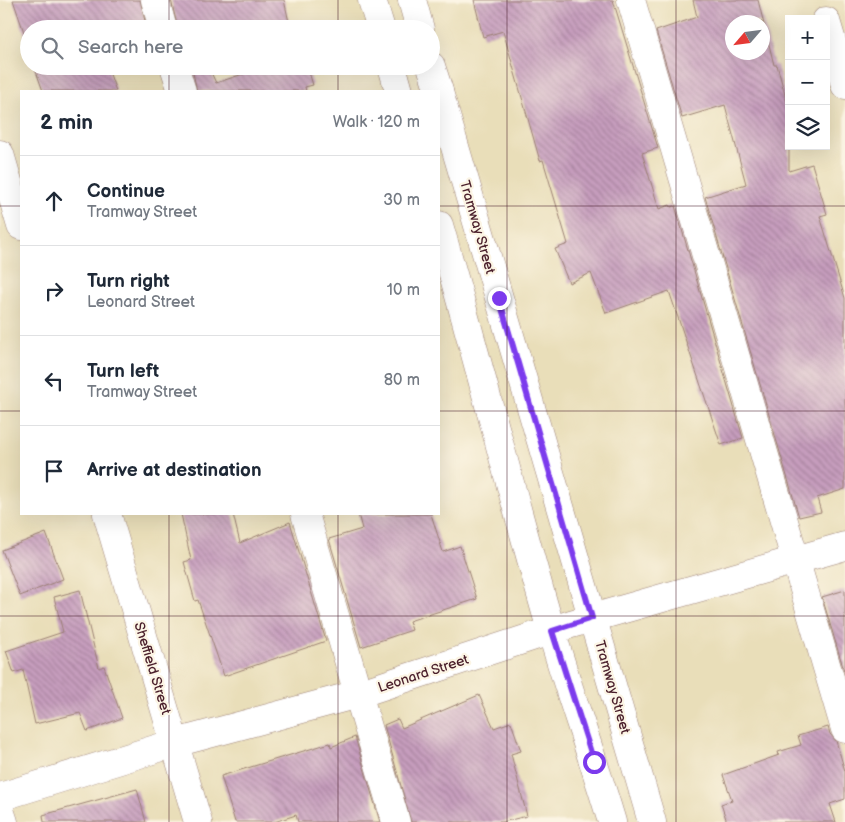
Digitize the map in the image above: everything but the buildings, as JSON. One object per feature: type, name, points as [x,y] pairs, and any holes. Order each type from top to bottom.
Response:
[{"type":"street","points":[[155,0],[161,20]]},
{"type":"street","points":[[372,0],[378,20]]},
{"type":"street","points":[[412,0],[418,20]]},
{"type":"street","points":[[631,0],[845,729]]},
{"type":"street","points":[[820,0],[824,15]]},
{"type":"street","points":[[830,33],[845,84]]},
{"type":"street","points":[[177,75],[182,90]]},
{"type":"street","points":[[395,75],[399,90]]},
{"type":"street","name":"Tramway Street","points":[[434,75],[438,90]]},
{"type":"street","name":"Tramway Street","points":[[440,95],[652,822]]},
{"type":"street","points":[[0,154],[20,223]]},
{"type":"street","points":[[440,228],[552,631],[612,822]]},
{"type":"street","points":[[463,307],[499,298]]},
{"type":"street","name":"Sheffield Street","points":[[107,515],[198,822]]},
{"type":"street","points":[[305,515],[396,822]]},
{"type":"street","name":"Leonard Street","points":[[0,797],[175,743],[358,694],[592,618],[845,546]]},
{"type":"street","points":[[0,810],[4,822]]},
{"type":"route","points":[[499,298],[592,618],[552,631],[594,762]]}]
